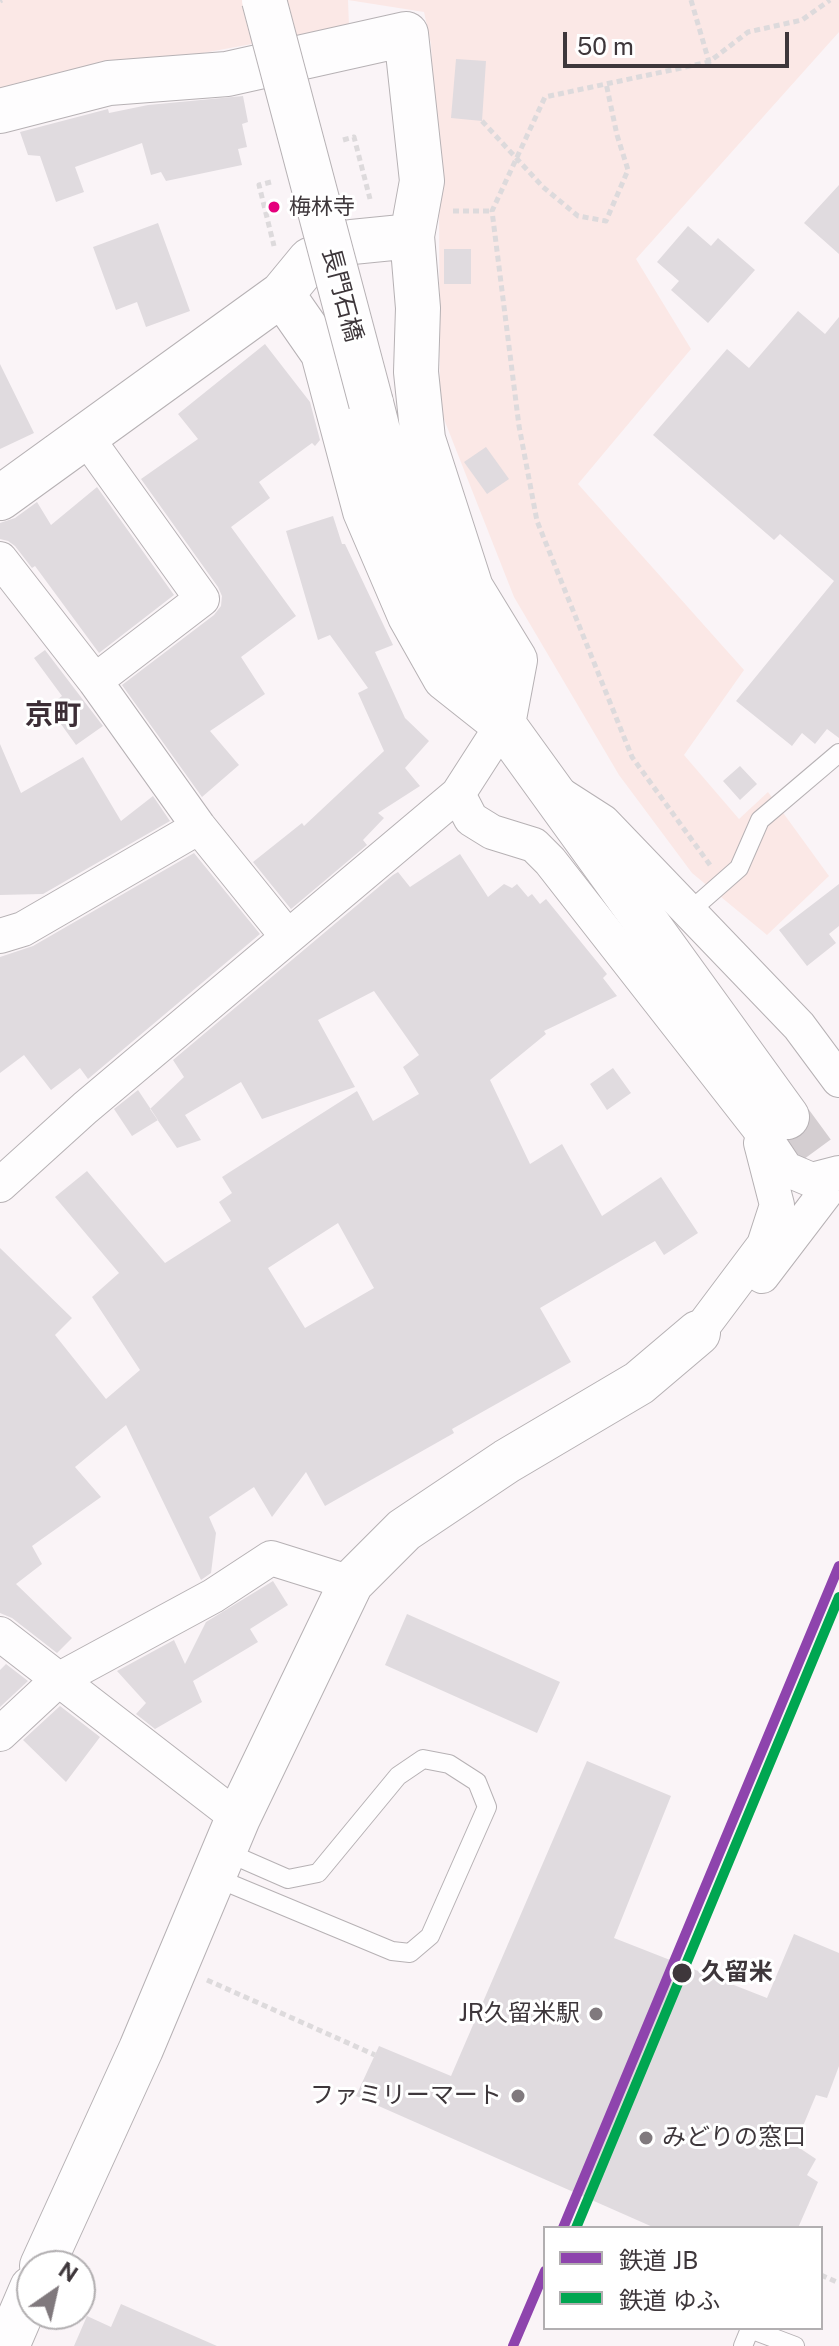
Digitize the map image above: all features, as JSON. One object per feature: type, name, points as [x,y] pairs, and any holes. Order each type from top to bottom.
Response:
[{"type":"street","name":"長門石橋","points":[[264,0],[391,482],[460,642],[503,724]]},
{"type":"street","points":[[0,111],[109,83],[227,74],[406,34],[422,181],[412,236],[418,308],[416,372],[423,439],[471,588],[515,660],[503,724],[458,794],[85,1108],[0,1185]]},
{"type":"street","points":[[0,498],[86,437],[280,278],[310,260],[352,242],[412,236]]},
{"type":"street","points":[[280,278],[323,353],[365,511],[410,616],[445,678],[503,724],[772,1122],[786,1169],[812,1180],[839,1174]]},
{"type":"street","points":[[86,437],[202,599],[95,681]]},
{"type":"street","points":[[0,559],[95,681],[199,827],[287,936]]},
{"type":"street","points":[[544,784],[603,822],[799,1026],[839,1080]]},
{"type":"street","points":[[458,794],[471,819],[492,832],[534,845],[550,861],[772,1122],[777,1205],[764,1245],[698,1333]]},
{"type":"street","points":[[0,936],[23,929],[199,827]]},
{"type":"street","points":[[49,2250],[141,2049],[225,1849],[351,1583],[404,1530],[426,1514],[507,1461],[639,1383],[770,1269],[839,1174]]},
{"type":"street","points":[[0,1734],[58,1680],[213,1596],[271,1558],[351,1583]]},
{"type":"street","points":[[0,1634],[58,1680],[225,1849]]},
{"type":"lane","points":[[690,911],[739,868],[760,820],[839,753]]},
{"type":"lane","points":[[423,1759],[449,1764],[477,1782],[487,1807],[430,1936],[410,1953],[392,1951],[225,1849],[288,1879],[318,1873],[398,1776],[423,1759]]},
{"type":"lane","points":[[753,2330],[795,2346]]},
{"type":"path","points":[[691,0],[709,62]]},
{"type":"path","points":[[722,882],[632,757],[537,521],[519,426],[492,211],[545,97],[709,62],[748,32],[802,20],[830,0]]},
{"type":"path","points":[[482,121],[543,187],[578,216],[606,221],[628,170],[606,83]]},
{"type":"path","points":[[343,140],[354,137],[370,199]]},
{"type":"path","points":[[271,182],[259,185],[280,278]]},
{"type":"path","points":[[208,1967],[204,1979],[375,2055]]},
{"type":"shaded area","points":[[0,0],[348,0],[349,26],[106,71],[0,95]]},
{"type":"shaded area","points":[[348,0],[839,0],[839,32],[636,259],[691,349],[578,484],[744,670],[684,755],[739,819],[768,792],[829,876],[767,935],[692,873],[619,775],[514,597],[440,409],[439,199],[431,44],[424,12]]},
{"type":"building","points":[[456,59],[486,61],[482,121],[451,118]]},
{"type":"building","points":[[243,96],[248,122],[242,124],[247,147],[238,149],[242,165],[166,181],[161,172],[151,175],[142,143],[75,167],[84,192],[56,202],[40,156],[28,155],[20,132],[108,109],[109,113],[148,105]]},
{"type":"building","points":[[839,185],[839,254],[804,223]]},
{"type":"building","points":[[158,223],[190,311],[146,327],[137,302],[116,310],[93,247]]},
{"type":"building","points":[[688,226],[711,246],[718,238],[755,270],[708,323],[671,290],[679,281],[657,262]]},
{"type":"building","points":[[444,249],[471,249],[471,284],[444,284]]},
{"type":"building","points":[[798,311],[825,334],[839,317],[839,738],[827,729],[815,744],[802,733],[792,746],[736,701],[834,581],[780,534],[774,540],[653,435],[727,349],[749,368]]},
{"type":"building","points":[[265,344],[310,402],[320,440],[259,482],[270,498],[231,527],[296,616],[241,657],[265,694],[210,731],[239,765],[202,797],[122,685],[214,615],[221,606],[222,596],[141,479],[198,439],[178,414]]},
{"type":"building","points":[[0,364],[34,433],[0,449]]},
{"type":"building","points":[[486,447],[509,479],[487,494],[464,462]]},
{"type":"building","points":[[97,487],[174,595],[99,653],[35,566],[32,568],[15,546],[0,539],[0,523],[15,518],[37,502],[51,525]]},
{"type":"building","points":[[333,516],[342,544],[345,544],[393,645],[375,652],[405,718],[429,741],[405,768],[420,786],[378,813],[384,818],[363,840],[367,845],[291,909],[253,862],[302,823],[304,826],[384,751],[358,693],[368,688],[330,635],[318,640],[286,531]]},
{"type":"building","points":[[45,650],[103,726],[76,745],[48,706],[62,696],[34,658]]},
{"type":"building","points":[[0,744],[21,793],[83,757],[121,821],[153,796],[170,821],[43,894],[0,895]]},
{"type":"building","points":[[740,766],[757,784],[740,800],[723,781]]},
{"type":"building","points":[[194,853],[260,934],[88,1079],[80,1068],[51,1090],[24,1055],[0,1073],[0,957],[33,946]]},
{"type":"building","points":[[460,854],[488,897],[504,884],[512,888],[517,884],[528,897],[532,894],[540,904],[546,899],[607,974],[603,978],[617,996],[544,1031],[546,1034],[490,1080],[530,1164],[562,1144],[602,1216],[661,1177],[698,1233],[664,1255],[655,1241],[540,1308],[571,1362],[452,1429],[454,1433],[325,1506],[306,1472],[272,1517],[254,1487],[209,1517],[216,1533],[211,1573],[201,1580],[126,1425],[75,1467],[101,1497],[32,1546],[42,1564],[16,1584],[72,1638],[57,1653],[12,1618],[0,1613],[0,1248],[72,1318],[55,1335],[106,1399],[140,1370],[92,1297],[119,1273],[55,1197],[87,1171],[165,1263],[231,1221],[219,1202],[232,1193],[222,1177],[357,1091],[373,1121],[419,1094],[403,1067],[419,1055],[374,991],[318,1020],[355,1087],[262,1119],[241,1082],[185,1115],[201,1140],[177,1148],[150,1109],[184,1077],[173,1060],[393,875],[398,872],[410,887]],"holes":[[[338,1223],[374,1288],[305,1328],[268,1268]]]},
{"type":"building","points":[[839,884],[839,926],[829,934],[836,943],[807,966],[779,930]]},
{"type":"building","points":[[613,1068],[631,1093],[607,1110],[590,1084]]},
{"type":"building","points":[[138,1090],[158,1120],[132,1136],[114,1109]]},
{"type":"building","points":[[273,1581],[288,1605],[250,1629],[258,1642],[193,1681],[202,1702],[155,1729],[136,1714],[146,1703],[117,1671],[174,1640],[185,1664],[206,1622]]},
{"type":"building","points":[[407,1614],[560,1682],[537,1733],[385,1665]]},
{"type":"building","points":[[6,1664],[28,1681],[0,1707],[0,1670]]},
{"type":"building","points":[[60,1706],[100,1737],[66,1782],[23,1740]]},
{"type":"building","name":"JR久留米駅","points":[[587,1761],[671,1796],[614,1938],[767,1998],[794,1934],[839,1953],[839,2066],[827,2098],[816,2095],[795,2145],[816,2159],[807,2175],[818,2182],[799,2226],[650,2226],[356,2096],[379,2046],[451,2076]]},
{"type":"building","points":[[121,2304],[217,2346],[74,2346],[81,2330],[96,2330],[96,2320],[111,2327]]},
{"type":"tunnel","points":[[787,1117],[839,1188]]},
{"type":"rail line","name":"JB","points":[[564,2226],[839,1566]]},
{"type":"rail line","name":"ゆふ","points":[[577,2226],[839,1597]]},
{"type":"rail line","name":"JB","points":[[513,2346],[543,2276]]},
{"type":"place","name":"梅林寺","points":[[274,207]]},
{"type":"place","name":"久留米","points":[[682,1973]]},
{"type":"place","name":"JR久留米駅","points":[[596,2014]]},
{"type":"place","name":"ファミリーマート","points":[[518,2096]]},
{"type":"place","name":"みどりの窓口","points":[[646,2138]]},
{"type":"district","name":"京町","points":[[53,715]]}]
